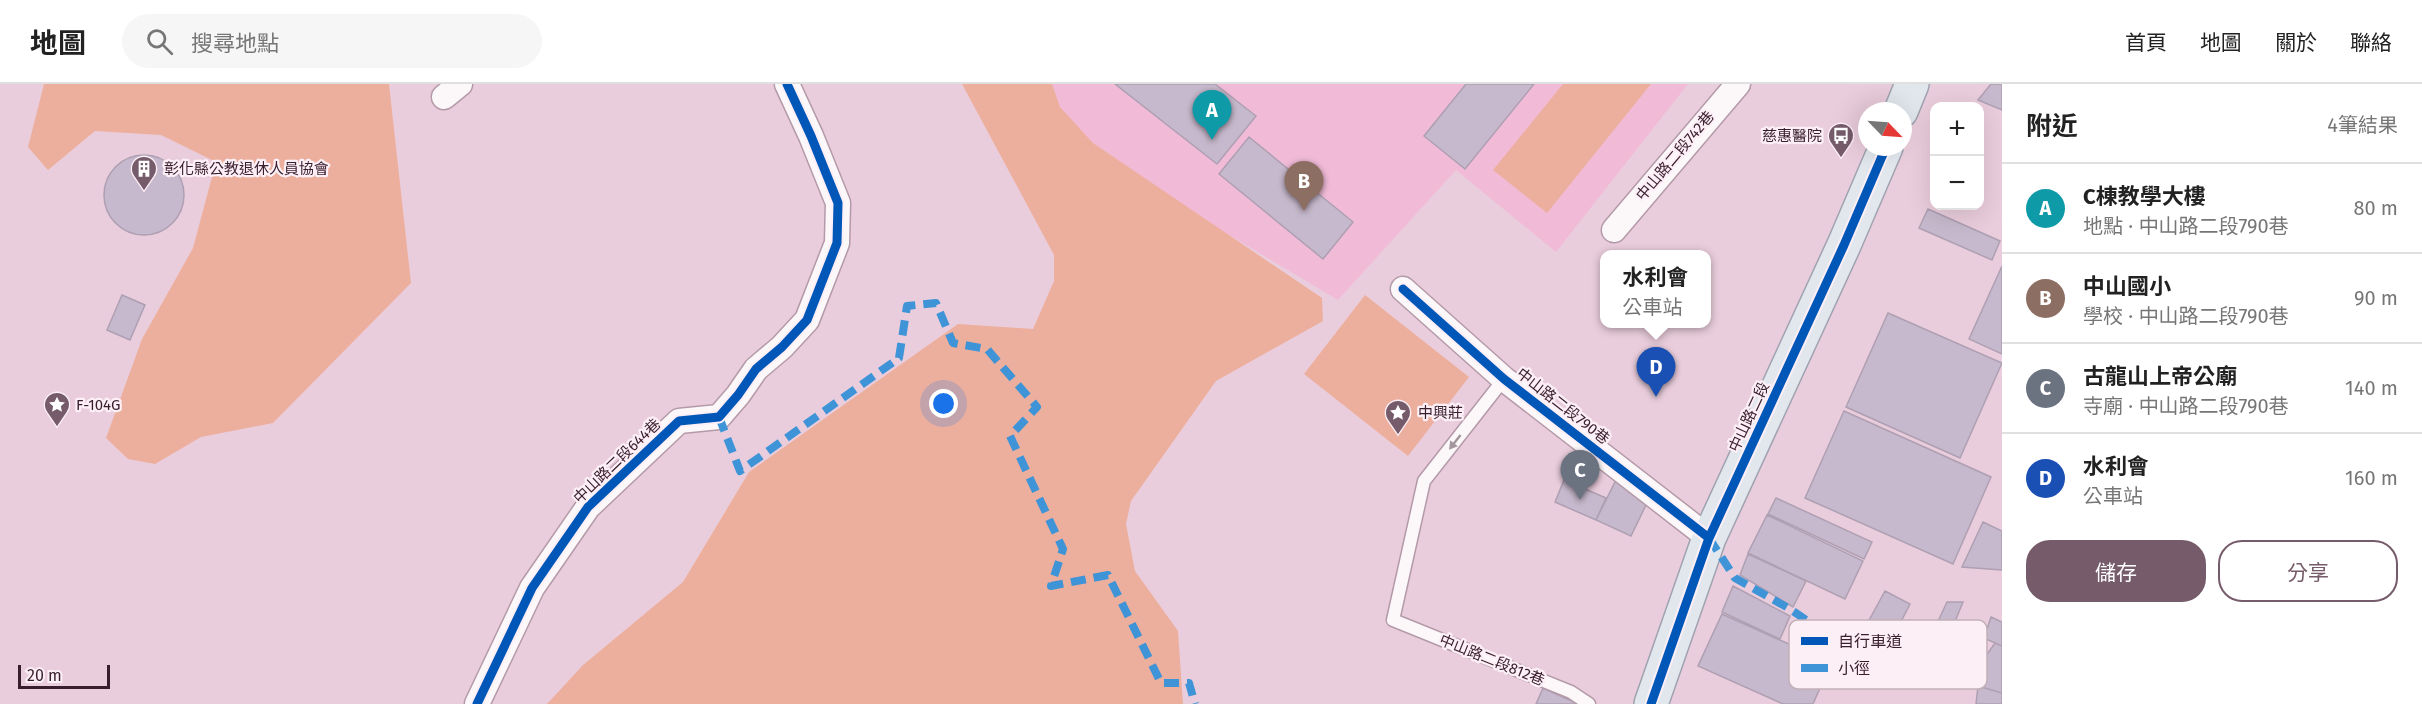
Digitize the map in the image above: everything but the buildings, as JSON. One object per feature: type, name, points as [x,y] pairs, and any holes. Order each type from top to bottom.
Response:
[{"type":"main road","points":[[1905,102],[1912,84]]},
{"type":"main road","name":"中山路二段","points":[[1652,704],[1709,538],[1844,245],[1882,156]]},
{"type":"street","name":"中山路二段644巷","points":[[477,704],[531,588],[588,507],[679,421],[719,417],[756,369],[782,348],[807,320],[837,243],[838,203],[787,84]]},
{"type":"street","name":"中山路二段742巷","points":[[1614,230],[1738,84]]},
{"type":"street","name":"中山路二段790巷","points":[[1403,289],[1504,379],[1709,538]]},
{"type":"lane","name":"中山路二段812巷","points":[[1504,379],[1424,481],[1393,620],[1571,692],[1589,704]]},
{"type":"shaded area","points":[[44,84],[389,84],[411,283],[273,423],[201,437],[155,464],[128,459],[106,438],[142,339],[193,248],[216,162],[161,135],[95,131],[48,170],[28,147]]},
{"type":"shaded area","points":[[962,84],[1052,84],[1060,107],[1093,143],[1322,298],[1323,321],[1216,381],[1131,501],[1126,524],[1135,571],[1178,631],[1183,704],[547,704],[583,665],[683,582],[749,472],[958,324],[1033,329],[1054,281],[1054,255]]},
{"type":"shaded area","points":[[1014,84],[1688,84],[1556,252],[1456,170],[1338,300],[1024,113]]},
{"type":"shaded area","points":[[1563,84],[1651,84],[1547,213],[1493,170]]},
{"type":"shaded area","points":[[1365,295],[1469,377],[1408,456],[1304,374]]},
{"type":"marked path","points":[[719,417],[740,471],[899,358],[907,306],[936,303],[953,343],[987,349],[1037,407],[1010,436],[1063,549],[1051,586],[1108,575],[1161,683],[1189,683],[1195,704]]},
{"type":"marked path","points":[[1709,538],[1735,578],[1806,620]]},
{"type":"cycle path","points":[[477,704],[532,588],[588,507],[679,421],[719,417],[756,369],[782,347],[807,320],[837,243],[838,203],[787,84]]},
{"type":"cycle path","points":[[1651,704],[1709,538],[1844,245],[1882,156]]},
{"type":"cycle path","points":[[1403,289],[1504,379],[1709,538]]},
{"type":"place","name":"C棟教學大樓","points":[[1212,140]]},
{"type":"place","name":"慈惠醫院","points":[[1841,159]]},
{"type":"place","name":"彰化縣公教退休人員協會","points":[[144,192]]},
{"type":"place","name":"中山國小","points":[[1304,211]]},
{"type":"place","name":"水利會","points":[[1656,397]]},
{"type":"place","name":"F-104G","points":[[57,428]]},
{"type":"place","name":"中興莊","points":[[1398,436]]},
{"type":"place","name":"古龍山上帝公廟","points":[[1580,500]]}]
